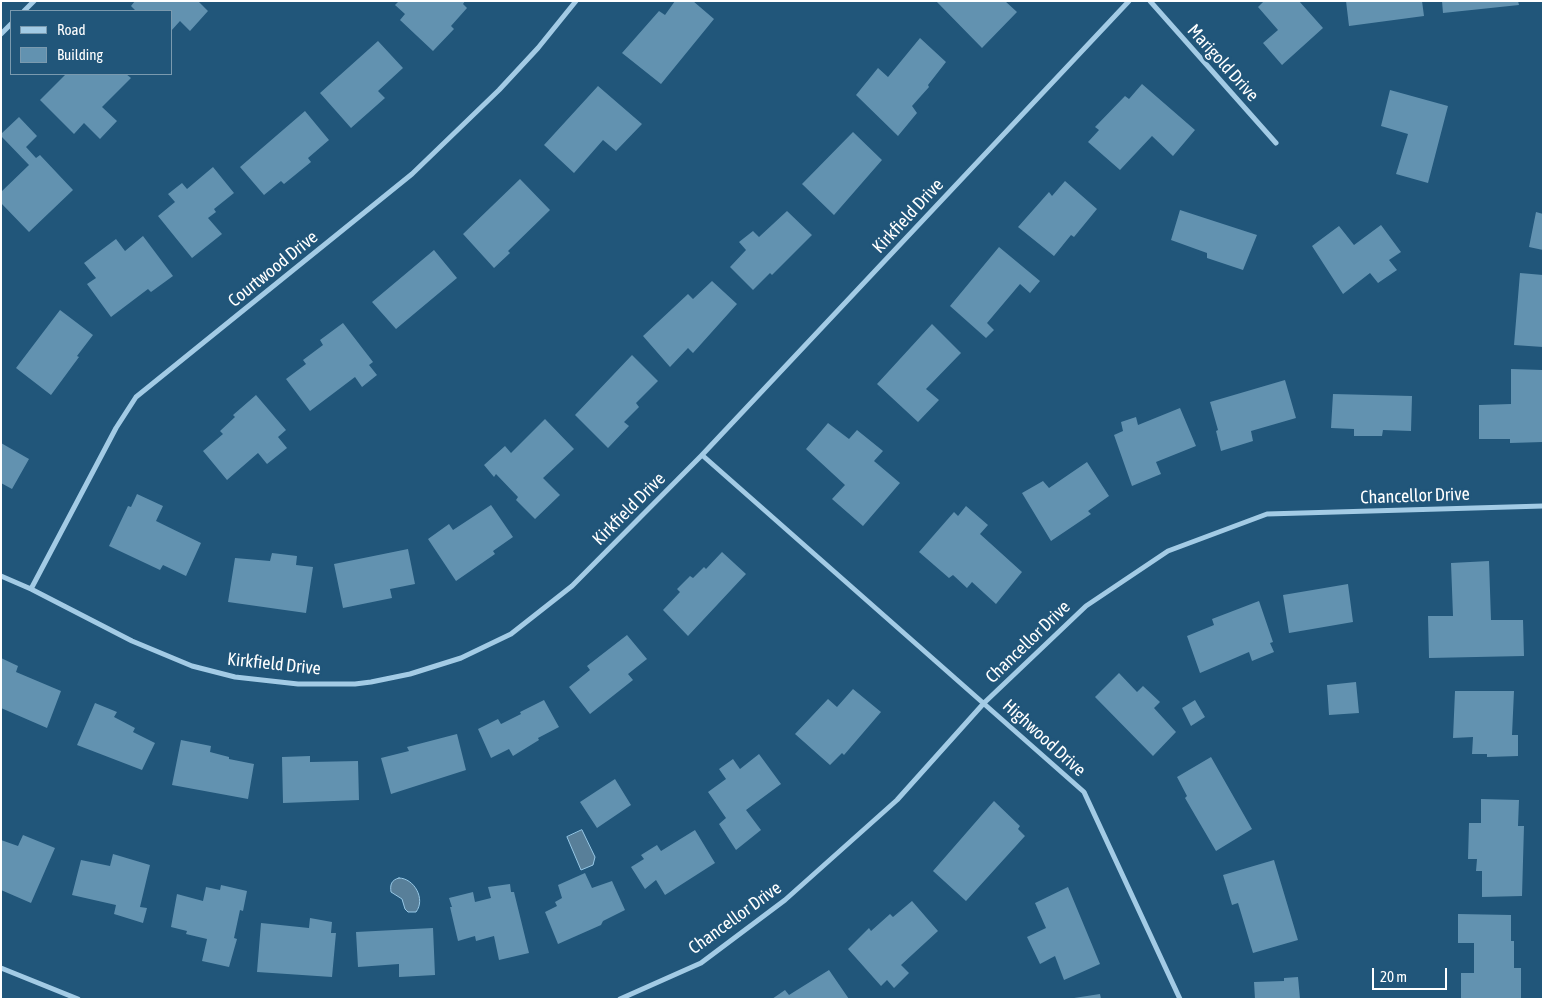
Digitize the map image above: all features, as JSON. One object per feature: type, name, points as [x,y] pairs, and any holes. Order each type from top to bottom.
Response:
[{"type":"street","points":[[25,10],[34,1]]},
{"type":"street","name":"Courtwood Drive","points":[[31,589],[116,428],[136,397],[412,174],[499,90],[538,48],[576,1]]},
{"type":"street","name":"Kirkfield Drive","points":[[1,576],[31,589],[132,641],[192,666],[235,677],[298,684],[371,682],[410,674],[461,658],[511,634],[572,586],[702,455],[1129,1]]},
{"type":"street","name":"Marigold Drive","points":[[1150,1],[1276,143]]},
{"type":"street","points":[[1,34],[10,25]]},
{"type":"street","name":"Highwood Drive","points":[[702,455],[1084,792],[1180,999]]},
{"type":"street","name":"Chancellor Drive","points":[[620,999],[701,963],[785,900],[897,800],[984,703],[1086,606],[1168,551],[1267,514],[1543,506]]},
{"type":"street","points":[[1,968],[78,999]]},
{"type":"water","points":[[582,830],[595,857],[593,865],[581,870],[567,837]]},
{"type":"water","points":[[399,878],[409,881],[417,890],[420,901],[416,912],[408,912],[402,899],[391,892],[392,883]]},
{"type":"building","points":[[135,1],[198,1],[208,11],[190,31],[180,21],[172,30],[172,10],[135,10],[131,6]]},
{"type":"building","points":[[399,1],[465,1],[463,4],[467,8],[451,26],[454,29],[433,51],[400,20],[405,14],[395,5]]},
{"type":"building","points":[[675,1],[693,1],[714,19],[661,84],[622,53],[659,11],[665,15]]},
{"type":"building","points":[[936,1],[1005,1],[1017,12],[982,48]]},
{"type":"building","points":[[1264,1],[1299,1],[1323,28],[1282,65],[1263,43],[1278,30],[1258,7]]},
{"type":"building","points":[[1346,1],[1422,1],[1424,16],[1349,26]]},
{"type":"building","points":[[1442,1],[1518,1],[1519,5],[1443,13]]},
{"type":"building","points":[[920,38],[946,62],[928,85],[929,87],[912,106],[917,113],[898,136],[856,95],[878,68],[888,77]]},
{"type":"building","points":[[378,41],[403,68],[378,91],[385,98],[351,128],[320,93]]},
{"type":"building","points":[[65,75],[127,75],[131,78],[102,107],[117,121],[100,139],[84,123],[74,134],[40,100]]},
{"type":"building","points":[[1142,84],[1195,130],[1173,156],[1152,136],[1120,170],[1088,142],[1099,130],[1095,127],[1125,96],[1129,99]]},
{"type":"building","points":[[598,86],[642,124],[616,151],[603,140],[574,173],[544,145]]},
{"type":"building","points":[[1390,90],[1448,106],[1428,183],[1396,174],[1408,134],[1381,126]]},
{"type":"building","points":[[305,111],[329,140],[308,158],[311,162],[284,184],[281,181],[264,195],[240,167]]},
{"type":"building","points":[[19,117],[37,136],[26,147],[36,158],[40,155],[73,190],[29,232],[1,203],[1,192],[29,165],[1,136]]},
{"type":"building","points":[[853,132],[882,160],[834,215],[802,184]]},
{"type":"building","points":[[213,167],[234,193],[214,209],[216,212],[208,218],[222,234],[192,258],[158,216],[175,202],[168,194],[182,183],[187,189]]},
{"type":"building","points":[[520,179],[550,210],[508,251],[510,253],[494,268],[463,234]]},
{"type":"building","points":[[1065,181],[1097,209],[1074,237],[1071,235],[1054,256],[1018,227],[1049,192],[1052,196]]},
{"type":"building","points":[[1180,210],[1257,235],[1243,270],[1207,258],[1207,253],[1171,240]]},
{"type":"building","points":[[787,211],[812,235],[772,275],[770,273],[753,290],[730,267],[746,250],[739,242],[753,231],[759,237]]},
{"type":"building","points":[[1536,212],[1543,214],[1543,250],[1529,247]]},
{"type":"building","points":[[1381,225],[1401,252],[1389,260],[1397,270],[1378,283],[1370,273],[1343,294],[1312,246],[1339,226],[1354,245]]},
{"type":"building","points":[[143,236],[173,276],[151,292],[148,289],[111,317],[87,284],[96,278],[84,263],[116,239],[125,251]]},
{"type":"building","points":[[999,247],[1040,281],[1030,293],[1020,284],[987,323],[994,330],[986,338],[950,306]]},
{"type":"building","points":[[434,250],[457,278],[396,329],[372,302]]},
{"type":"building","points":[[1520,273],[1543,275],[1543,347],[1514,345]]},
{"type":"building","points":[[712,281],[737,304],[693,353],[688,348],[670,367],[643,336],[688,294],[693,299]]},
{"type":"building","points":[[60,310],[93,335],[51,395],[16,368]]},
{"type":"building","points":[[343,323],[373,362],[369,365],[377,375],[362,387],[355,377],[310,411],[286,379],[306,364],[303,360],[323,345],[320,340]]},
{"type":"building","points":[[932,324],[961,353],[926,389],[939,400],[918,422],[877,384]]},
{"type":"building","points":[[632,355],[658,381],[636,403],[639,407],[624,422],[629,426],[608,448],[575,415]]},
{"type":"building","points":[[1511,369],[1543,370],[1543,442],[1510,443],[1510,439],[1479,439],[1479,405],[1511,404]]},
{"type":"building","points":[[1285,380],[1296,418],[1251,431],[1253,441],[1221,451],[1216,431],[1218,430],[1210,402]]},
{"type":"building","points":[[1333,394],[1412,396],[1411,431],[1383,430],[1382,436],[1354,436],[1354,429],[1331,428]]},
{"type":"building","points":[[256,395],[286,430],[278,437],[287,448],[267,464],[258,453],[227,480],[203,451],[223,434],[220,431],[235,417],[233,415]]},
{"type":"building","points":[[1180,408],[1196,446],[1156,462],[1161,474],[1132,486],[1114,435],[1123,431],[1121,422],[1136,417],[1138,425]]},
{"type":"building","points":[[545,419],[574,449],[543,478],[560,495],[535,519],[516,500],[518,497],[496,474],[494,477],[484,465],[505,446],[511,453]]},
{"type":"building","points":[[828,423],[849,439],[857,430],[883,451],[874,461],[900,483],[863,526],[832,499],[845,485],[806,449]]},
{"type":"building","points":[[1,443],[29,459],[12,489],[1,483]]},
{"type":"building","points":[[1087,462],[1109,496],[1088,511],[1091,514],[1051,541],[1022,493],[1043,481],[1049,488]]},
{"type":"building","points":[[137,494],[163,506],[156,521],[201,543],[186,576],[163,565],[160,570],[109,546],[128,506],[131,507]]},
{"type":"building","points":[[491,505],[513,537],[493,551],[495,554],[456,581],[428,539],[449,524],[453,530]]},
{"type":"building","points":[[966,506],[988,525],[980,534],[1022,572],[996,604],[972,582],[967,588],[953,575],[949,578],[919,552],[954,512],[958,516]]},
{"type":"building","points":[[408,549],[415,584],[390,589],[392,598],[343,608],[334,564]]},
{"type":"building","points":[[722,552],[746,574],[688,636],[663,610],[680,592],[677,589],[690,576],[693,578],[704,567],[706,569]]},
{"type":"building","points":[[272,553],[297,556],[296,565],[313,567],[306,613],[228,602],[235,558],[270,561]]},
{"type":"building","points":[[1489,561],[1491,620],[1523,620],[1524,656],[1429,658],[1428,616],[1453,616],[1451,563]]},
{"type":"building","points":[[1348,584],[1353,622],[1289,633],[1283,595]]},
{"type":"building","points":[[1259,601],[1273,642],[1270,643],[1274,652],[1252,661],[1249,652],[1200,673],[1187,636],[1214,625],[1212,619]]},
{"type":"building","points":[[627,635],[647,659],[628,674],[633,680],[590,714],[569,687],[590,670],[587,666]]},
{"type":"building","points":[[1,658],[18,666],[16,672],[61,691],[47,728],[1,708]]},
{"type":"building","points":[[1119,673],[1137,692],[1143,686],[1160,702],[1154,708],[1176,732],[1153,756],[1095,697]]},
{"type":"building","points":[[1356,682],[1359,713],[1329,715],[1327,685]]},
{"type":"building","points":[[853,689],[881,712],[844,755],[842,753],[830,765],[795,734],[828,699],[837,707]]},
{"type":"building","points":[[1455,691],[1514,691],[1512,735],[1518,735],[1518,756],[1487,757],[1487,754],[1472,754],[1473,737],[1453,738]]},
{"type":"building","points":[[544,700],[559,727],[538,738],[539,740],[513,756],[509,749],[491,758],[478,729],[498,719],[501,724]]},
{"type":"building","points":[[1195,700],[1205,717],[1191,726],[1182,708]]},
{"type":"building","points":[[95,703],[117,712],[114,717],[135,728],[133,732],[155,743],[142,770],[77,745]]},
{"type":"building","points":[[457,734],[466,770],[391,794],[381,758],[409,751],[407,747]]},
{"type":"building","points":[[181,740],[211,746],[210,752],[229,757],[229,759],[254,764],[248,799],[172,785]]},
{"type":"building","points":[[759,754],[781,784],[746,810],[761,830],[736,850],[719,824],[726,818],[708,792],[726,779],[719,769],[733,759],[740,769]]},
{"type":"building","points":[[310,756],[310,762],[358,761],[359,800],[283,803],[282,757]]},
{"type":"building","points":[[1211,757],[1252,829],[1216,851],[1185,798],[1187,796],[1177,777]]},
{"type":"building","points":[[615,779],[631,805],[597,828],[580,802]]},
{"type":"building","points":[[1481,799],[1519,800],[1518,826],[1524,826],[1522,896],[1482,897],[1482,871],[1476,871],[1477,859],[1468,859],[1469,823],[1481,823]]},
{"type":"building","points":[[994,801],[1020,826],[1018,829],[1025,836],[966,901],[933,871]]},
{"type":"building","points":[[695,830],[715,863],[665,895],[656,880],[645,889],[631,867],[644,859],[641,855],[657,845],[661,851]]},
{"type":"building","points":[[23,835],[55,848],[31,903],[1,890],[1,840],[18,846]]},
{"type":"building","points":[[113,854],[150,865],[140,907],[147,908],[143,923],[114,914],[116,905],[72,895],[81,860],[110,866]]},
{"type":"building","points":[[1274,860],[1298,940],[1253,953],[1238,903],[1232,905],[1223,875]]},
{"type":"building","points":[[585,873],[592,888],[612,881],[625,910],[603,921],[601,925],[558,944],[545,912],[557,906],[555,902],[562,898],[558,885]]},
{"type":"building","points":[[510,884],[511,892],[514,892],[529,953],[499,960],[494,936],[476,941],[475,936],[458,941],[449,898],[473,892],[475,902],[491,898],[488,887]]},
{"type":"building","points":[[221,885],[247,891],[243,911],[240,910],[234,938],[237,939],[229,967],[202,961],[207,939],[186,934],[187,931],[171,927],[177,894],[203,901],[206,887],[220,890]]},
{"type":"building","points":[[1068,887],[1100,964],[1064,980],[1055,956],[1040,964],[1027,937],[1046,928],[1035,903]]},
{"type":"building","points":[[912,901],[938,931],[901,965],[909,973],[894,988],[887,980],[881,986],[848,949],[869,928],[871,931],[890,914],[893,917]]},
{"type":"building","points":[[1458,914],[1511,915],[1511,941],[1514,941],[1514,968],[1521,968],[1521,999],[1461,998],[1461,973],[1474,973],[1474,943],[1458,943]]},
{"type":"building","points":[[310,918],[332,922],[331,933],[336,933],[332,977],[257,972],[261,923],[309,928]]},
{"type":"building","points":[[433,928],[435,975],[399,977],[399,964],[358,967],[356,932]]},
{"type":"building","points":[[829,970],[849,999],[772,999],[785,990],[789,995]]},
{"type":"building","points":[[1298,977],[1300,999],[1255,999],[1254,982],[1284,981],[1284,978]]},
{"type":"building","points":[[1100,994],[1101,999],[1074,999],[1074,998]]}]
